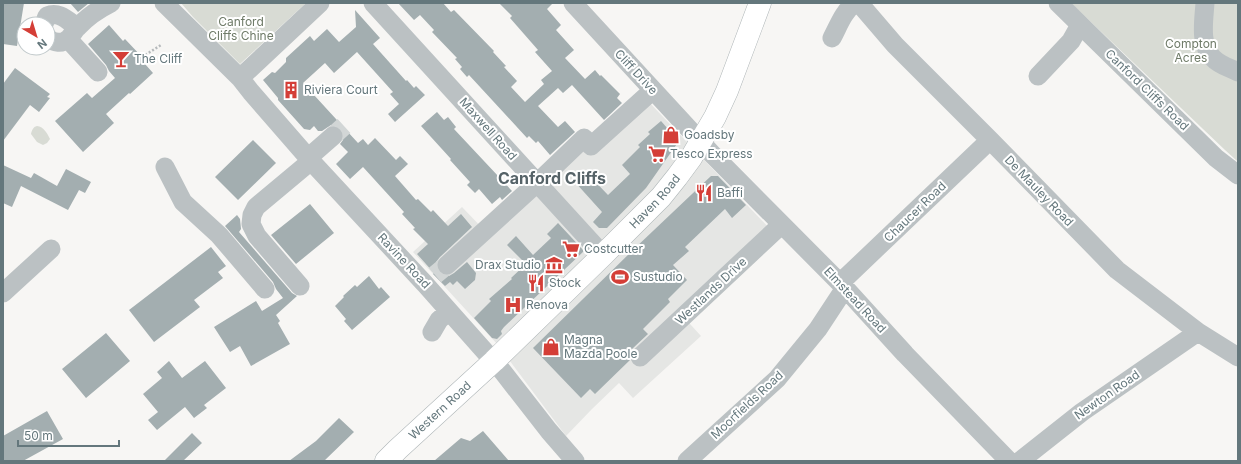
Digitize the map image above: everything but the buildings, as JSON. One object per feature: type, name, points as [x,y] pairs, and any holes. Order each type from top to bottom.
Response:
[{"type":"main road","name":"Haven Road","points":[[494,361],[661,197],[682,171],[715,117],[727,91],[760,3]]},
{"type":"main road","name":"Western Road","points":[[386,461],[398,448],[494,361]]},
{"type":"street","points":[[56,42],[59,43],[73,33],[100,8],[111,3]]},
{"type":"street","name":"Ravine Road","points":[[164,3],[251,92],[310,159],[435,275],[449,311],[494,361],[549,431],[575,461]]},
{"type":"street","points":[[234,75],[320,3]]},
{"type":"street","name":"Maxwell Road","points":[[374,3],[603,255]]},
{"type":"street","points":[[832,38],[849,7],[855,3]]},
{"type":"street","name":"De Mauley Road","points":[[859,3],[895,45],[1117,270],[1198,332],[1238,357]]},
{"type":"street","name":"Canford Cliffs Road","points":[[1058,3],[1216,158],[1238,174]]},
{"type":"street","points":[[1205,3],[1204,39],[1208,51],[1212,58],[1238,72]]},
{"type":"street","name":"Cliff Drive","points":[[583,7],[653,90],[700,141]]},
{"type":"street","points":[[46,16],[52,14],[58,15],[73,33],[98,72]]},
{"type":"street","points":[[1038,76],[1071,41],[1080,25]]},
{"type":"street","points":[[435,275],[538,183],[584,138],[591,146],[653,90]]},
{"type":"street","points":[[300,286],[258,236],[251,224],[252,215],[256,207],[310,159],[333,136]]},
{"type":"street","name":"Chaucer Road","points":[[842,285],[990,140]]},
{"type":"street","name":"Elmstead Road","points":[[700,141],[781,225],[842,285],[905,354],[1009,461]]},
{"type":"street","points":[[165,167],[183,202],[219,236],[265,289]]},
{"type":"street","name":"Westlands Drive","points":[[640,357],[781,225]]},
{"type":"street","points":[[3,293],[51,249]]},
{"type":"street","name":"Moorfields Road","points":[[687,461],[777,379],[818,329],[842,285]]},
{"type":"street","points":[[432,332],[439,320],[449,311]]},
{"type":"street","name":"Newton Road","points":[[1020,461],[1082,412],[1198,332]]},
{"type":"path","points":[[142,57],[161,45]]},
{"type":"shaded area","points":[[646,99],[770,229],[680,313],[701,336],[633,398],[619,383],[566,436],[498,345],[413,252],[462,207],[488,234],[532,194]]},
{"type":"green space","name":"Canford Cliffs Chine","points":[[181,3],[306,3],[240,64]]},
{"type":"green space","name":"Compton Acres","points":[[1071,3],[1238,3],[1238,161],[1225,150]]},
{"type":"green space","points":[[37,126],[43,129],[50,139],[43,145],[37,142],[31,134],[33,129]]},
{"type":"tunnel","points":[[333,136],[344,126]]},
{"type":"tunnel","points":[[435,275],[447,265]]},
{"type":"place","name":"The Cliff","points":[[121,59]]},
{"type":"place","name":"Riviera Court","points":[[291,90]]},
{"type":"place","name":"Goadsby","points":[[671,135]]},
{"type":"place","name":"Tesco Express","points":[[657,154]]},
{"type":"place","name":"Baffi","points":[[704,193]]},
{"type":"place","name":"Costcutter","points":[[571,249]]},
{"type":"place","name":"Drax Studio","points":[[554,265]]},
{"type":"place","name":"Sustudio","points":[[620,277]]},
{"type":"place","name":"Stock","points":[[536,283]]},
{"type":"place","name":"Renova","points":[[513,305]]},
{"type":"place","name":"Magna Mazda Poole","points":[[551,347]]},
{"type":"district","name":"Canford Cliffs","points":[[552,178]]}]
